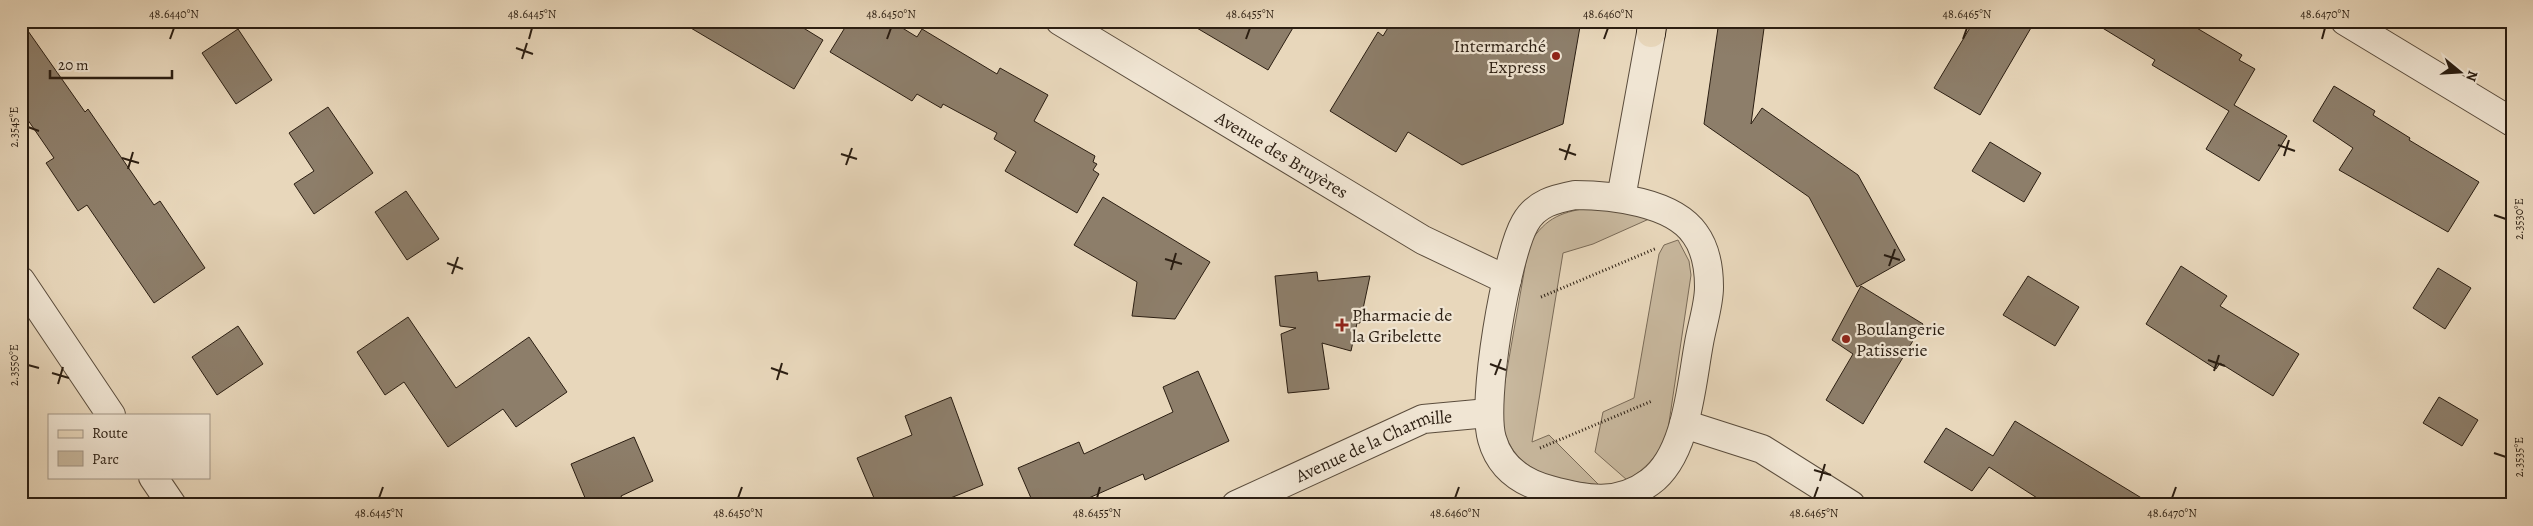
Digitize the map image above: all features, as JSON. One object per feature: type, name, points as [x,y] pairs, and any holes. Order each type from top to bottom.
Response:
[{"type":"street","name":"Avenue des Bruyères","points":[[1060,21],[1423,240],[1507,280]]},
{"type":"street","points":[[2345,21],[2512,122]]},
{"type":"street","points":[[1621,198],[1652,27]]},
{"type":"street","points":[[1575,194],[1621,198],[1653,206],[1681,219],[1695,233],[1706,254],[1709,288],[1684,424],[1674,451],[1664,469],[1650,482],[1630,494],[1607,500],[1566,500],[1521,479],[1504,464],[1495,450],[1490,433],[1488,413],[1507,280],[1516,243],[1525,222],[1538,207],[1551,200],[1575,194]]},
{"type":"street","points":[[21,281],[110,414]]},
{"type":"street","name":"Avenue de la Charmille","points":[[1236,505],[1424,419],[1488,413]]},
{"type":"street","points":[[1684,424],[1762,449],[1852,505]]},
{"type":"street","points":[[154,478],[172,505]]},
{"type":"path","points":[[1501,314],[1695,233]]},
{"type":"path","points":[[1504,464],[1691,383]]},
{"type":"green space","points":[[1594,207],[1611,208],[1649,219],[1593,244],[1563,253],[1532,442],[1549,435],[1599,485],[1580,483],[1546,474],[1532,468],[1520,459],[1511,446],[1504,430],[1500,410],[1529,244],[1542,227],[1556,217]]},
{"type":"green space","points":[[1678,240],[1689,261],[1691,275],[1667,436],[1650,461],[1627,480],[1595,452],[1603,412],[1634,398],[1659,254],[1664,245]]},
{"type":"building","points":[[21,21],[85,112],[88,109],[154,205],[160,201],[205,268],[154,303],[87,205],[78,211],[46,163],[54,158],[21,110]]},
{"type":"building","points":[[679,21],[792,21],[823,40],[794,89]]},
{"type":"building","points":[[849,21],[891,21],[917,37],[922,29],[997,74],[1000,68],[1048,95],[1034,121],[1095,156],[1093,162],[1097,164],[1093,170],[1099,174],[1077,213],[1005,171],[1016,152],[994,139],[997,133],[943,104],[941,108],[917,94],[912,101],[830,52]]},
{"type":"building","points":[[1185,21],[1297,21],[1268,70]]},
{"type":"building","points":[[1392,21],[1581,21],[1563,124],[1462,165],[1408,132],[1396,152],[1330,111],[1378,32],[1383,36]]},
{"type":"building","points":[[1719,21],[1765,21],[1751,124],[1762,108],[1858,175],[1905,260],[1857,287],[1809,197],[1704,124]]},
{"type":"building","points":[[1974,21],[2035,21],[1980,115],[1934,88]]},
{"type":"building","points":[[2091,21],[2185,21],[2242,55],[2239,60],[2255,69],[2234,105],[2287,136],[2259,181],[2206,149],[2229,111],[2152,65],[2155,60]]},
{"type":"building","points":[[238,29],[272,80],[236,104],[202,53]]},
{"type":"building","points":[[2334,86],[2375,111],[2373,115],[2410,138],[2409,140],[2479,182],[2448,232],[2339,170],[2353,148],[2313,121]]},
{"type":"building","points":[[328,107],[373,173],[314,214],[294,184],[314,171],[289,133]]},
{"type":"building","points":[[1990,142],[2041,173],[2024,202],[1972,171]]},
{"type":"building","points":[[406,191],[439,239],[407,260],[375,212]]},
{"type":"building","points":[[1103,197],[1210,262],[1175,319],[1132,316],[1137,282],[1074,245]]},
{"type":"building","points":[[2181,266],[2227,296],[2220,306],[2299,354],[2273,396],[2220,363],[2216,369],[2146,324]]},
{"type":"building","points":[[2438,268],[2471,288],[2445,329],[2413,308]]},
{"type":"building","points":[[1317,272],[1318,281],[1370,276],[1360,323],[1357,323],[1351,351],[1322,343],[1329,389],[1288,393],[1281,334],[1296,328],[1280,326],[1275,276]]},
{"type":"building","points":[[2028,276],[2079,307],[2055,346],[2003,315]]},
{"type":"building","points":[[1861,286],[1923,324],[1863,424],[1826,400],[1853,354],[1832,340]]},
{"type":"building","points":[[408,317],[456,388],[529,337],[567,392],[516,427],[503,409],[448,447],[404,382],[385,395],[357,352]]},
{"type":"building","points":[[238,326],[263,364],[217,395],[192,357]]},
{"type":"building","points":[[1198,371],[1229,441],[1145,480],[1143,474],[1073,505],[1034,505],[1018,468],[1079,442],[1084,454],[1173,412],[1163,387]]},
{"type":"building","points":[[951,397],[983,485],[933,505],[877,505],[857,458],[912,435],[905,416]]},
{"type":"building","points":[[2439,397],[2478,420],[2462,446],[2423,423]]},
{"type":"building","points":[[2015,421],[2153,505],[2048,505],[1989,467],[1972,491],[1924,462],[1946,428],[1993,456]]},
{"type":"building","points":[[634,437],[653,481],[621,496],[625,505],[588,505],[571,464]]},
{"type":"place","name":"Intermarché Express","points":[[1556,56]]},
{"type":"place","name":"Pharmacie de la Gribelette","points":[[1342,325]]},
{"type":"place","name":"Boulangerie Patisserie","points":[[1846,339]]}]
